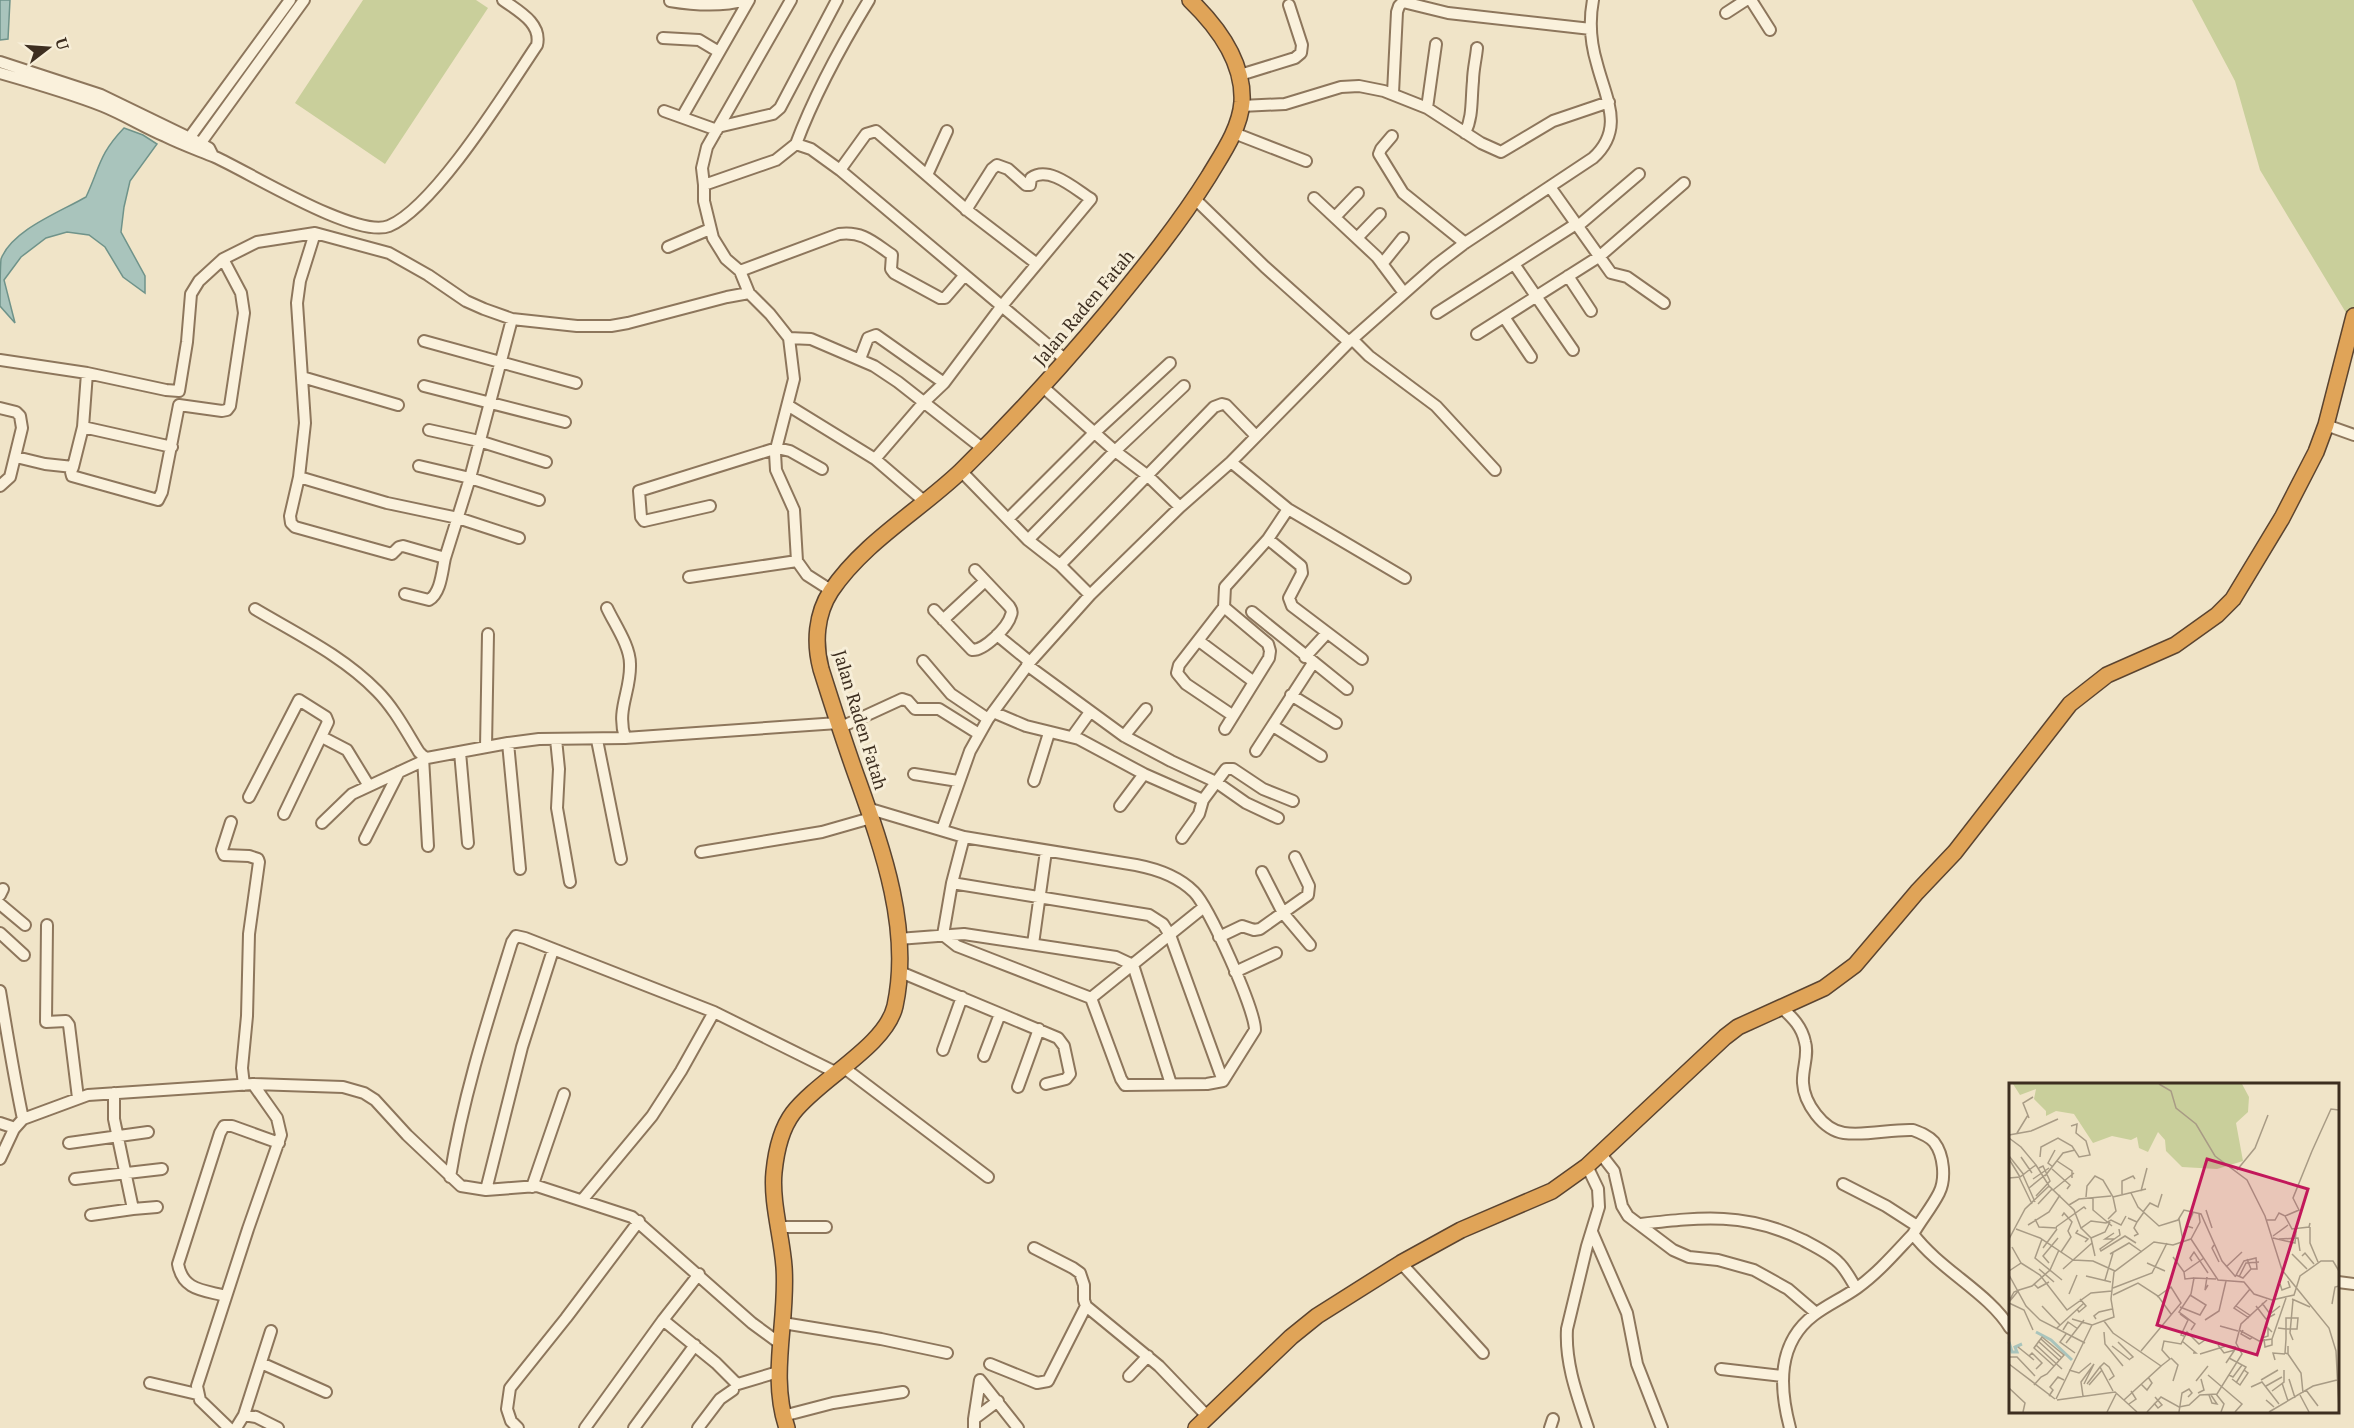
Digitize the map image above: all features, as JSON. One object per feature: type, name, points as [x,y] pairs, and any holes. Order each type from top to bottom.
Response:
[{"type":"highway","name":"Jalan Raden Fatah","points":[[785,1422],[778,1376],[782,1345],[784,1267],[773,1182],[783,1132],[804,1098],[873,1041],[889,1022],[895,1005],[898,971],[898,939],[888,871],[838,726],[817,651],[820,615],[832,591],[851,566],[961,471],[1043,387],[1143,268],[1195,199],[1234,133],[1241,106],[1240,75],[1235,60],[1193,1]]},
{"type":"highway","points":[[1196,1428],[1291,1337],[1317,1316],[1401,1263],[1461,1230],[1552,1191],[1587,1166],[1738,1027],[1824,988],[1862,958],[1917,892],[1955,852],[2040,741],[2078,697],[2107,675],[2175,645],[2225,608],[2239,591],[2282,518],[2316,452],[2326,425],[2354,316]]},
{"type":"street","points":[[188,141],[290,0]]},
{"type":"street","points":[[198,146],[304,0]]},
{"type":"street","points":[[0,62],[64,88],[166,137],[188,141],[253,178],[364,227],[385,227],[399,221],[428,194],[469,144],[537,45],[538,32],[535,27],[503,0]]},
{"type":"street","points":[[670,1],[689,4],[722,4],[747,0]]},
{"type":"street","points":[[682,117],[747,0]]},
{"type":"street","points":[[791,0],[704,152],[702,168],[704,201],[710,229],[719,249],[740,271],[749,293],[789,338],[795,369],[789,405],[777,448],[776,470],[796,519],[797,561],[807,575],[832,591]]},
{"type":"street","points":[[664,111],[718,128],[773,114],[780,108],[837,0]]},
{"type":"street","points":[[704,185],[776,160],[796,144],[809,109],[869,0]]},
{"type":"street","points":[[942,830],[958,781],[990,715],[1028,663],[1090,596],[1180,507],[1232,462],[1350,341],[1404,293],[1465,243],[1593,158],[1607,143],[1611,126],[1609,102],[1594,51],[1591,29],[1593,0]]},
{"type":"street","points":[[1726,13],[1746,0]]},
{"type":"street","points":[[1752,0],[1770,30]]},
{"type":"street","points":[[1393,93],[1397,12],[1403,2],[1448,13],[1591,29]]},
{"type":"street","points":[[1240,75],[1295,58],[1301,53],[1302,45],[1289,4]]},
{"type":"street","points":[[663,38],[699,40],[718,52]]},
{"type":"street","points":[[1427,108],[1436,44]]},
{"type":"street","points":[[1465,133],[1470,124],[1472,112],[1477,48]]},
{"type":"street","points":[[0,73],[64,88]]},
{"type":"street","points":[[1241,106],[1285,104],[1349,86],[1393,93],[1427,108],[1465,133],[1501,152],[1553,121],[1609,102]]},
{"type":"street","points":[[927,175],[947,130]]},
{"type":"street","points":[[840,170],[866,134],[876,131],[966,210],[1037,264]]},
{"type":"street","points":[[1234,133],[1306,161]]},
{"type":"street","points":[[1392,136],[1381,148],[1379,154],[1396,183],[1407,197],[1465,243]]},
{"type":"street","points":[[796,144],[811,149],[840,170],[1066,361]]},
{"type":"street","points":[[875,459],[924,402],[944,383],[1001,307],[1090,199],[1059,178],[1037,174],[1031,178],[1030,185],[1026,185],[1008,169],[997,165],[992,169],[966,210]]},
{"type":"street","points":[[1437,313],[1577,225],[1639,174]]},
{"type":"street","points":[[1477,334],[1599,256],[1684,183]]},
{"type":"street","points":[[1550,187],[1611,273],[1627,276],[1664,303]]},
{"type":"street","points":[[1335,217],[1358,193]]},
{"type":"street","points":[[1314,198],[1382,264],[1404,293]]},
{"type":"street","points":[[1195,199],[1265,267],[1350,341],[1436,406],[1495,470]]},
{"type":"street","points":[[1357,238],[1380,214]]},
{"type":"street","points":[[668,247],[710,229]]},
{"type":"street","points":[[87,373],[83,428],[70,472],[72,476],[158,500],[162,492],[172,447],[179,405],[191,294],[198,281],[223,259],[257,242],[315,233],[389,253],[428,275],[466,301],[512,319],[577,326],[611,326],[749,293]]},
{"type":"street","points":[[315,233],[298,292],[305,423],[299,477],[290,516],[291,523],[392,554],[403,546],[445,558]]},
{"type":"street","points":[[740,271],[839,234],[854,233],[864,236],[892,255],[891,268],[894,273],[940,298],[945,298],[964,276]]},
{"type":"street","points":[[1382,264],[1403,238]]},
{"type":"street","points":[[179,405],[222,411],[227,410],[230,406],[244,313],[241,293],[223,259]]},
{"type":"street","points":[[1514,264],[1573,350]]},
{"type":"street","points":[[1568,276],[1591,311]]},
{"type":"street","points":[[1504,317],[1531,357]]},
{"type":"street","points":[[405,594],[429,600],[435,596],[470,478],[512,319]]},
{"type":"street","points":[[860,359],[868,338],[876,335],[944,383]]},
{"type":"street","points":[[789,338],[812,339],[860,359],[898,382],[982,448]]},
{"type":"street","points":[[424,341],[576,383]]},
{"type":"street","points":[[0,360],[87,373],[179,391]]},
{"type":"street","points":[[1008,519],[1094,433],[1170,363]]},
{"type":"street","points":[[302,377],[398,405]]},
{"type":"street","points":[[424,386],[565,422]]},
{"type":"street","points":[[1028,540],[1115,451],[1184,386]]},
{"type":"street","points":[[1043,387],[1115,451],[1148,476],[1180,507]]},
{"type":"street","points":[[789,405],[875,459],[925,502]]},
{"type":"street","points":[[1060,565],[1218,405],[1226,405],[1256,436]]},
{"type":"street","points":[[0,408],[16,412],[22,421],[10,477],[0,486]]},
{"type":"street","points":[[2326,425],[2354,435]]},
{"type":"street","points":[[83,428],[172,447]]},
{"type":"street","points":[[429,430],[479,441],[546,462]]},
{"type":"street","points":[[710,506],[644,521],[640,517],[639,490],[777,448],[790,451],[822,469]]},
{"type":"street","points":[[16,457],[45,464],[73,467]]},
{"type":"street","points":[[1232,462],[1288,509],[1405,578]]},
{"type":"street","points":[[419,466],[470,478],[539,500]]},
{"type":"street","points":[[961,471],[1028,540],[1060,565],[1090,596]]},
{"type":"street","points":[[299,477],[387,503],[458,518],[519,538]]},
{"type":"street","points":[[1232,716],[1186,684],[1177,673],[1179,665],[1224,607],[1225,587],[1268,540],[1288,509]]},
{"type":"street","points":[[1268,540],[1301,566],[1302,573],[1290,594],[1290,603],[1362,659]]},
{"type":"street","points":[[689,577],[797,561]]},
{"type":"street","points":[[934,610],[972,650],[983,649],[997,635],[1011,616],[1012,611],[975,570]]},
{"type":"street","points":[[943,620],[985,581]]},
{"type":"street","points":[[1224,607],[1269,647],[1269,658],[1225,729]]},
{"type":"street","points":[[607,608],[627,650],[630,662],[621,714],[625,738]]},
{"type":"street","points":[[255,609],[348,664],[379,693],[423,758],[428,846]]},
{"type":"street","points":[[1252,612],[1347,689]]},
{"type":"street","points":[[1256,751],[1327,633]]},
{"type":"street","points":[[486,747],[488,634]]},
{"type":"street","points":[[997,635],[1028,663],[1124,736],[1216,782],[1246,803],[1278,818]]},
{"type":"street","points":[[1199,641],[1254,682]]},
{"type":"street","points":[[923,661],[951,694],[990,715],[1049,733],[1072,737],[1144,774],[1203,800]]},
{"type":"street","points":[[1291,695],[1336,723]]},
{"type":"street","points":[[322,823],[352,794],[423,758],[508,743],[838,726],[902,699],[908,700],[915,709],[939,709],[979,734]]},
{"type":"street","points":[[249,797],[299,700],[327,719],[322,736],[284,814]]},
{"type":"street","points":[[1124,736],[1146,710]]},
{"type":"street","points":[[1072,737],[1090,712]]},
{"type":"street","points":[[1273,726],[1321,756]]},
{"type":"street","points":[[1034,781],[1049,733]]},
{"type":"street","points":[[322,736],[347,750],[369,786]]},
{"type":"street","points":[[556,739],[559,770],[557,808],[570,882]]},
{"type":"street","points":[[597,740],[621,858]]},
{"type":"street","points":[[508,743],[520,869]]},
{"type":"street","points":[[460,752],[468,843]]},
{"type":"street","points":[[1182,838],[1199,814],[1203,800],[1223,771],[1229,768],[1263,789],[1293,801]]},
{"type":"street","points":[[365,839],[399,772]]},
{"type":"street","points":[[914,774],[958,781]]},
{"type":"street","points":[[1120,806],[1144,774]]},
{"type":"street","points":[[701,852],[822,832],[869,813],[964,837],[1152,868],[1186,885],[1200,898],[1235,972],[1254,1020],[1255,1030],[1223,1080],[1207,1084],[1124,1084],[1091,998],[957,946],[943,935]]},
{"type":"street","points":[[229,1428],[200,1400],[197,1394],[201,1372],[281,1135],[277,1118],[248,1084],[242,1068],[247,1016],[249,934],[259,862],[258,859],[249,856],[224,855],[222,850],[231,822]]},
{"type":"street","points":[[943,935],[952,883],[964,837]]},
{"type":"street","points":[[1033,944],[1046,850]]},
{"type":"street","points":[[1220,937],[1242,926],[1254,930],[1260,929],[1310,892],[1310,886],[1295,857]]},
{"type":"street","points":[[1262,872],[1283,913],[1310,945]]},
{"type":"street","points":[[952,883],[1149,915],[1163,924],[1170,935],[1223,1080]]},
{"type":"street","points":[[0,904],[25,925]]},
{"type":"street","points":[[1091,998],[1204,907]]},
{"type":"street","points":[[47,925],[46,1022],[66,1021],[69,1024],[78,1098]]},
{"type":"street","points":[[0,933],[24,955]]},
{"type":"street","points":[[898,939],[964,934],[1116,957],[1133,965],[1171,1084]]},
{"type":"street","points":[[450,1177],[462,1112],[479,1049],[514,939],[520,936],[714,1012],[839,1069],[988,1177]]},
{"type":"street","points":[[486,1190],[522,1047],[553,950]]},
{"type":"street","points":[[1235,972],[1276,953]]},
{"type":"street","points":[[898,971],[1039,1029],[1060,1040],[1071,1071],[1066,1079],[1046,1084]]},
{"type":"street","points":[[0,991],[19,1124],[0,1159]]},
{"type":"street","points":[[942,1050],[962,997]]},
{"type":"street","points":[[1782,1008],[1792,1017],[1802,1032],[1807,1051],[1804,1090],[1814,1111],[1827,1126],[1844,1133],[1913,1130],[1923,1134],[1934,1142],[1942,1164],[1943,1182],[1940,1193],[1915,1230],[1887,1262],[1856,1288],[1804,1323],[1788,1347],[1782,1376],[1783,1396],[1790,1428]]},
{"type":"street","points":[[583,1200],[652,1116],[681,1071],[714,1012]]},
{"type":"street","points":[[984,1056],[1000,1014]]},
{"type":"street","points":[[1018,1087],[1039,1029]]},
{"type":"street","points":[[0,1123],[19,1124],[78,1098],[114,1093],[248,1084],[343,1086],[364,1092],[382,1107],[461,1186],[486,1190],[532,1186],[548,1188],[625,1213],[639,1221],[752,1323],[782,1345]]},
{"type":"street","points":[[114,1093],[114,1119],[133,1209]]},
{"type":"street","points":[[532,1186],[564,1094]]},
{"type":"street","points":[[226,1296],[190,1286],[180,1274],[178,1264],[220,1133],[224,1126],[232,1126],[279,1143]]},
{"type":"street","points":[[69,1143],[148,1132]]},
{"type":"street","points":[[1600,1153],[1614,1171],[1625,1213],[1679,1254],[1730,1263],[1754,1270],[1772,1278],[1816,1313]]},
{"type":"street","points":[[1587,1166],[1600,1200],[1567,1329],[1566,1342],[1572,1377],[1588,1428]]},
{"type":"street","points":[[75,1179],[162,1169]]},
{"type":"street","points":[[1843,1184],[1886,1206],[1915,1230],[1929,1254],[1999,1312],[2009,1327]]},
{"type":"street","points":[[91,1215],[157,1207]]},
{"type":"street","points":[[1641,1224],[1705,1218],[1731,1218],[1757,1223],[1795,1236],[1839,1262],[1856,1288]]},
{"type":"street","points":[[518,1428],[511,1421],[507,1409],[510,1388],[639,1221]]},
{"type":"street","points":[[780,1227],[826,1227]]},
{"type":"street","points":[[1592,1232],[1627,1313],[1637,1364],[1662,1428]]},
{"type":"street","points":[[1034,1248],[1080,1273],[1086,1306],[1149,1356],[1187,1392],[1207,1416]]},
{"type":"street","points":[[1401,1263],[1484,1353]]},
{"type":"street","points":[[585,1428],[699,1274]]},
{"type":"street","points":[[2339,1282],[2354,1284]]},
{"type":"street","points":[[990,1364],[1037,1383],[1048,1381],[1086,1306]]},
{"type":"street","points":[[663,1320],[695,1345],[736,1386]]},
{"type":"street","points":[[783,1323],[881,1339],[947,1353]]},
{"type":"street","points":[[236,1428],[244,1415],[271,1331]]},
{"type":"street","points":[[634,1428],[695,1345]]},
{"type":"street","points":[[1129,1376],[1149,1356]]},
{"type":"street","points":[[261,1363],[326,1392]]},
{"type":"street","points":[[1721,1369],[1782,1376]]},
{"type":"street","points":[[702,1426],[720,1399],[736,1386],[778,1376]]},
{"type":"street","points":[[974,1423],[979,1380],[1018,1428]]},
{"type":"street","points":[[150,1383],[197,1394]]},
{"type":"street","points":[[785,1422],[833,1403],[903,1392]]},
{"type":"street","points":[[974,1423],[998,1401]]},
{"type":"street","points":[[244,1415],[256,1417],[278,1428]]},
{"type":"green space","points":[[363,0],[476,0],[488,8],[385,164],[295,103]]},
{"type":"green space","points":[[2192,0],[2354,0],[2354,326],[2260,170],[2235,81]]},
{"type":"water","points":[[0,0],[10,0],[8,39],[0,40]]},
{"type":"water","points":[[124,128],[143,135],[157,144],[130,181],[121,232],[145,276],[145,293],[123,277],[105,247],[89,235],[67,232],[46,238],[21,257],[4,280],[15,323],[0,306],[1,259],[15,239],[38,223],[86,197],[105,153]]}]
